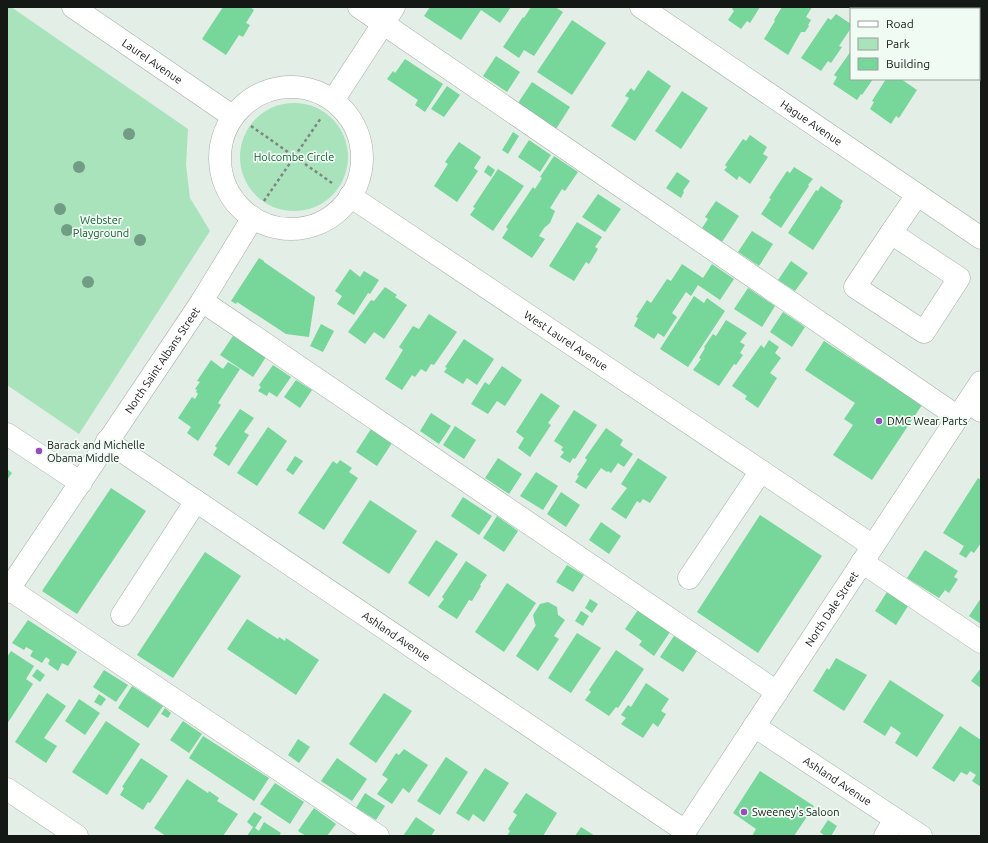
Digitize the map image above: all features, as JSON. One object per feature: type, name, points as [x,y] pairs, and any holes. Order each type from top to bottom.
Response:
[{"type":"street","name":"Laurel Avenue","points":[[72,7],[241,121]]},
{"type":"street","points":[[358,7],[389,15],[969,410]]},
{"type":"street","name":"Hague Avenue","points":[[641,7],[981,238]]},
{"type":"street","points":[[329,106],[389,15]]},
{"type":"street","points":[[279,88],[305,88],[329,106],[354,120],[360,139],[363,160],[350,196],[332,215],[312,228],[287,231],[261,224],[258,210],[244,212],[232,199],[224,182],[221,159],[223,137],[226,126],[241,121],[258,96],[279,88]]},
{"type":"street","points":[[891,233],[959,278],[924,332],[855,287],[891,233],[917,195]]},
{"type":"street","name":"West Laurel Avenue","points":[[350,196],[761,470],[981,642]]},
{"type":"street","name":"North Saint Albans Street","points":[[8,591],[202,301],[258,210]]},
{"type":"street","points":[[202,301],[777,692]]},
{"type":"street","name":"North Dale Street","points":[[683,834],[868,554],[969,410],[981,382]]},
{"type":"street","points":[[7,434],[81,483]]},
{"type":"street","name":"Ashland Avenue","points":[[107,441],[683,834]]},
{"type":"street","points":[[689,578],[761,470]]},
{"type":"street","points":[[122,615],[196,501]]},
{"type":"street","points":[[8,591],[378,836]]},
{"type":"street","name":"Ashland Avenue","points":[[754,726],[890,828],[921,836]]},
{"type":"street","points":[[7,789],[77,836]]},
{"type":"path","points":[[258,210],[329,106]]},
{"type":"path","points":[[241,121],[294,156],[332,184]]},
{"type":"green space","name":"Webster Playground","points":[[7,7],[11,7],[188,129],[186,165],[190,198],[210,231],[79,434],[7,385]]},
{"type":"green space","name":"Holcombe Circle","points":[[294,103],[315,107],[332,119],[344,136],[348,157],[344,178],[332,195],[315,207],[294,211],[273,207],[256,195],[244,178],[240,157],[244,136],[256,119],[273,107]]},
{"type":"building","points":[[223,7],[250,7],[254,10],[246,23],[250,25],[243,37],[239,35],[226,55],[202,39]]},
{"type":"building","points":[[430,7],[511,7],[500,23],[481,10],[461,40],[424,16]]},
{"type":"building","points":[[531,7],[555,7],[563,12],[534,56],[524,50],[519,58],[503,47]]},
{"type":"building","points":[[734,7],[760,7],[750,23],[747,21],[741,29],[728,20],[734,11],[732,9]]},
{"type":"building","points":[[782,7],[812,7],[806,17],[811,20],[808,25],[809,26],[805,32],[801,32],[788,55],[764,39]]},
{"type":"building","points":[[836,14],[850,23],[850,30],[839,46],[842,47],[831,63],[828,61],[821,71],[801,58],[828,18],[831,20]]},
{"type":"building","points":[[572,20],[606,43],[572,95],[537,72]]},
{"type":"building","points":[[850,52],[850,80],[872,80],[857,100],[833,84],[837,77],[834,75]]},
{"type":"building","points":[[496,56],[520,72],[507,92],[483,76]]},
{"type":"building","points":[[405,59],[443,84],[425,112],[415,105],[418,100],[387,79],[393,71],[395,73]]},
{"type":"building","points":[[648,70],[671,86],[635,141],[611,126],[629,98],[625,96],[631,88],[634,91]]},
{"type":"building","points":[[885,80],[902,80],[917,90],[899,118],[896,116],[891,124],[870,109],[874,102],[872,101]]},
{"type":"building","points":[[532,82],[570,107],[556,129],[518,103]]},
{"type":"building","points":[[447,86],[460,95],[444,117],[431,109]]},
{"type":"building","points":[[682,91],[708,108],[681,149],[655,131]]},
{"type":"building","points":[[513,132],[519,136],[508,154],[502,150]]},
{"type":"building","points":[[750,135],[767,147],[763,154],[768,157],[750,184],[739,176],[737,180],[724,170],[727,167],[725,165],[743,139],[746,141]]},
{"type":"building","points":[[529,140],[551,155],[540,172],[518,157]]},
{"type":"building","points":[[459,142],[481,157],[474,168],[478,171],[457,202],[434,186],[448,164],[445,162]]},
{"type":"building","points":[[554,156],[578,172],[565,191],[562,189],[550,208],[555,211],[550,223],[544,228],[539,236],[545,239],[532,258],[502,238],[508,229],[506,227],[533,187],[535,189],[542,178],[540,177]]},
{"type":"building","points":[[488,165],[495,170],[491,177],[484,172]]},
{"type":"building","points":[[794,167],[813,179],[781,228],[761,214],[771,199],[769,198],[787,171],[790,173]]},
{"type":"building","points":[[498,169],[524,186],[493,231],[470,215],[475,208],[473,207]]},
{"type":"building","points":[[677,172],[690,181],[683,191],[684,192],[681,198],[666,188]]},
{"type":"building","points":[[821,186],[843,201],[840,206],[841,207],[813,250],[788,233],[816,190],[818,191]]},
{"type":"building","points":[[598,194],[621,209],[605,232],[582,217]]},
{"type":"building","points":[[716,201],[739,216],[722,242],[702,228],[708,219],[705,217]]},
{"type":"building","points":[[577,222],[602,237],[595,247],[598,249],[589,264],[586,262],[574,281],[549,266]]},
{"type":"building","points":[[752,231],[773,244],[759,266],[738,252]]},
{"type":"building","points":[[259,258],[315,297],[309,337],[286,334],[237,302],[236,304],[231,301]]},
{"type":"building","points":[[791,261],[808,273],[795,291],[778,280]]},
{"type":"building","points":[[682,264],[703,278],[712,264],[734,279],[720,300],[698,285],[691,296],[686,292],[672,313],[677,317],[664,337],[658,333],[654,339],[634,326],[638,318],[636,317],[647,300],[651,303],[667,279],[671,281]]},
{"type":"building","points":[[350,269],[360,277],[364,271],[379,280],[370,294],[368,293],[354,315],[337,304],[342,296],[335,291]]},
{"type":"building","points":[[385,287],[397,295],[395,297],[407,305],[384,339],[374,332],[365,344],[348,332],[371,300],[374,301]]},
{"type":"building","points":[[748,288],[775,306],[762,327],[734,309]]},
{"type":"building","points":[[694,296],[704,303],[707,298],[725,311],[688,367],[660,349]]},
{"type":"building","points":[[783,312],[805,327],[792,347],[770,332]]},
{"type":"building","points":[[429,314],[457,332],[434,365],[431,364],[426,372],[421,369],[415,377],[412,375],[402,390],[385,379],[403,350],[399,347],[413,326],[419,329]]},
{"type":"building","points":[[726,320],[747,333],[740,342],[745,345],[740,353],[743,355],[736,365],[734,364],[719,386],[693,370],[701,359],[699,358],[705,348],[704,347],[713,334],[716,336]]},
{"type":"building","points":[[321,324],[334,331],[323,352],[310,346]]},
{"type":"building","points":[[233,336],[266,357],[253,377],[220,355]]},
{"type":"building","points":[[464,339],[494,359],[477,385],[467,378],[463,384],[444,372],[447,368],[445,367]]},
{"type":"building","points":[[769,340],[779,347],[775,353],[781,358],[770,373],[777,378],[758,408],[745,399],[747,396],[732,386],[761,345],[764,348]]},
{"type":"building","points":[[824,341],[922,405],[872,480],[833,455],[853,425],[844,419],[855,403],[805,370]]},
{"type":"building","points":[[211,360],[223,369],[228,362],[240,369],[218,403],[221,405],[198,441],[187,433],[191,427],[178,418],[192,397],[195,399],[198,394],[196,392],[197,390],[195,389],[200,382],[197,381]]},
{"type":"building","points":[[273,365],[291,377],[277,397],[269,392],[267,396],[258,391],[261,387],[259,385]]},
{"type":"building","points":[[502,366],[522,380],[505,406],[497,401],[488,414],[471,404],[485,382],[489,385]]},
{"type":"building","points":[[296,380],[312,390],[300,408],[284,397]]},
{"type":"building","points":[[541,393],[560,406],[548,423],[551,425],[530,457],[518,448],[524,438],[516,432]]},
{"type":"building","points":[[240,409],[254,418],[244,432],[249,435],[229,466],[213,455],[217,448],[215,446]]},
{"type":"building","points":[[574,410],[597,425],[575,459],[573,458],[570,463],[560,457],[564,452],[561,450],[563,447],[554,441]]},
{"type":"building","points":[[431,413],[451,426],[439,444],[420,431]]},
{"type":"building","points":[[455,426],[476,440],[464,459],[443,445]]},
{"type":"building","points":[[268,427],[287,441],[257,486],[237,473]]},
{"type":"building","points":[[606,428],[623,440],[620,445],[633,454],[624,467],[618,463],[611,473],[601,468],[586,489],[575,482],[579,476],[577,475],[587,460],[585,458]]},
{"type":"building","points":[[371,429],[392,443],[377,466],[356,452]]},
{"type":"building","points":[[295,456],[303,461],[293,475],[286,470]]},
{"type":"building","points":[[498,458],[522,474],[509,494],[485,478]]},
{"type":"building","points":[[638,458],[667,477],[650,503],[643,499],[640,503],[637,501],[626,519],[611,509],[627,488],[621,484]]},
{"type":"building","points":[[340,460],[352,468],[349,472],[358,478],[324,530],[298,513],[333,461],[337,464]]},
{"type":"building","points":[[7,469],[12,473],[7,480]]},
{"type":"building","points":[[536,472],[558,486],[543,510],[520,496]]},
{"type":"building","points":[[978,478],[981,480],[981,543],[974,553],[971,551],[966,558],[959,554],[964,546],[943,533]]},
{"type":"building","points":[[111,488],[146,511],[77,614],[42,591]]},
{"type":"building","points":[[561,492],[580,505],[566,527],[547,514]]},
{"type":"building","points":[[463,497],[492,516],[479,535],[451,516]]},
{"type":"building","points":[[370,500],[417,531],[389,574],[342,543]]},
{"type":"building","points":[[760,515],[822,556],[758,653],[697,612]]},
{"type":"building","points":[[497,516],[518,531],[504,552],[483,538]]},
{"type":"building","points":[[601,522],[621,536],[609,554],[589,540]]},
{"type":"building","points":[[436,540],[458,554],[429,597],[408,583]]},
{"type":"building","points":[[925,550],[958,571],[954,577],[958,579],[949,593],[945,590],[939,598],[907,578]]},
{"type":"building","points":[[205,552],[241,576],[173,678],[137,655]]},
{"type":"building","points":[[466,561],[487,575],[472,601],[469,600],[457,619],[438,607],[444,599],[442,597]]},
{"type":"building","points":[[567,565],[584,575],[573,592],[556,582]]},
{"type":"building","points":[[507,583],[536,603],[504,652],[475,632]]},
{"type":"building","points":[[887,592],[908,606],[896,625],[875,611]]},
{"type":"building","points":[[981,598],[981,624],[969,616]]},
{"type":"building","points":[[590,599],[598,604],[592,613],[585,608]]},
{"type":"building","points":[[548,602],[557,607],[558,615],[565,620],[554,636],[559,639],[538,671],[516,656],[536,625],[533,615],[540,604]]},
{"type":"building","points":[[638,610],[670,632],[654,656],[639,645],[642,641],[625,629]]},
{"type":"building","points":[[581,611],[589,616],[583,626],[575,621]]},
{"type":"building","points":[[247,619],[278,639],[279,637],[285,641],[286,638],[319,660],[296,695],[227,649]]},
{"type":"building","points":[[28,620],[77,652],[68,666],[62,663],[58,671],[48,664],[50,660],[46,657],[42,663],[30,656],[33,651],[26,647],[24,650],[12,643]]},
{"type":"building","points":[[577,633],[601,648],[571,693],[548,678]]},
{"type":"building","points":[[674,636],[697,651],[683,672],[660,657]]},
{"type":"building","points":[[616,650],[644,669],[618,708],[616,707],[609,716],[585,700],[591,692],[589,690]]},
{"type":"building","points":[[11,651],[34,666],[26,679],[33,684],[7,724],[7,657]]},
{"type":"building","points":[[836,658],[867,675],[844,711],[813,691],[827,668],[829,670]]},
{"type":"building","points":[[981,668],[981,688],[971,681]]},
{"type":"building","points":[[37,669],[45,675],[40,682],[32,676]]},
{"type":"building","points":[[104,670],[128,685],[116,702],[93,687]]},
{"type":"building","points":[[890,680],[944,715],[917,757],[895,743],[901,733],[891,726],[885,736],[863,722]]},
{"type":"building","points":[[646,683],[669,699],[661,711],[666,714],[658,727],[653,723],[643,738],[621,724],[626,718],[621,715],[628,705],[631,707]]},
{"type":"building","points":[[132,686],[163,706],[148,728],[118,708]]},
{"type":"building","points":[[47,693],[66,706],[44,738],[57,746],[46,763],[15,742]]},
{"type":"building","points":[[384,693],[412,711],[376,763],[349,744]]},
{"type":"building","points":[[99,694],[106,699],[101,706],[94,702]]},
{"type":"building","points":[[79,699],[100,713],[85,735],[65,721]]},
{"type":"building","points":[[165,708],[171,713],[168,718],[161,714]]},
{"type":"building","points":[[106,721],[140,744],[107,795],[72,772]]},
{"type":"building","points":[[183,721],[202,734],[189,753],[170,740]]},
{"type":"building","points":[[960,726],[981,740],[981,787],[972,781],[976,775],[970,771],[967,775],[961,772],[954,782],[932,768]]},
{"type":"building","points":[[203,736],[269,778],[254,801],[189,758]]},
{"type":"building","points":[[298,739],[310,747],[299,763],[288,755]]},
{"type":"building","points":[[404,749],[428,765],[409,793],[403,788],[392,804],[377,794],[388,779],[382,775],[396,753],[399,755]]},
{"type":"building","points":[[446,757],[468,772],[440,815],[417,801]]},
{"type":"building","points":[[141,758],[168,776],[150,803],[148,802],[143,810],[120,795],[124,788],[122,787]]},
{"type":"building","points":[[337,758],[367,779],[352,801],[321,781]]},
{"type":"building","points":[[485,768],[509,783],[484,822],[473,814],[469,821],[456,813]]},
{"type":"building","points":[[760,771],[814,806],[794,836],[752,836],[756,829],[733,813]]},
{"type":"building","points":[[187,779],[208,793],[209,791],[219,798],[217,801],[238,814],[223,836],[166,836],[154,828]]},
{"type":"building","points":[[275,783],[304,802],[290,824],[260,804]]},
{"type":"building","points":[[365,793],[385,806],[376,820],[356,808]]},
{"type":"building","points":[[526,793],[557,813],[543,836],[507,836],[510,831],[508,829],[517,815],[513,812]]},
{"type":"building","points":[[314,808],[336,824],[327,836],[306,836],[298,831]]},
{"type":"building","points":[[254,812],[262,817],[255,828],[259,831],[264,822],[281,833],[279,836],[247,836],[253,827],[247,822]]},
{"type":"building","points":[[416,817],[435,830],[431,836],[403,836]]},
{"type":"building","points":[[828,820],[837,826],[831,836],[825,836],[820,832]]},
{"type":"building","points":[[581,827],[595,836],[575,836]]},
{"type":"place","name":"DMC Wear Parts","points":[[879,421]]},
{"type":"place","name":"Barack and Michelle Obama Middle","points":[[39,451]]},
{"type":"place","name":"Sweeney's Saloon","points":[[744,812]]}]
